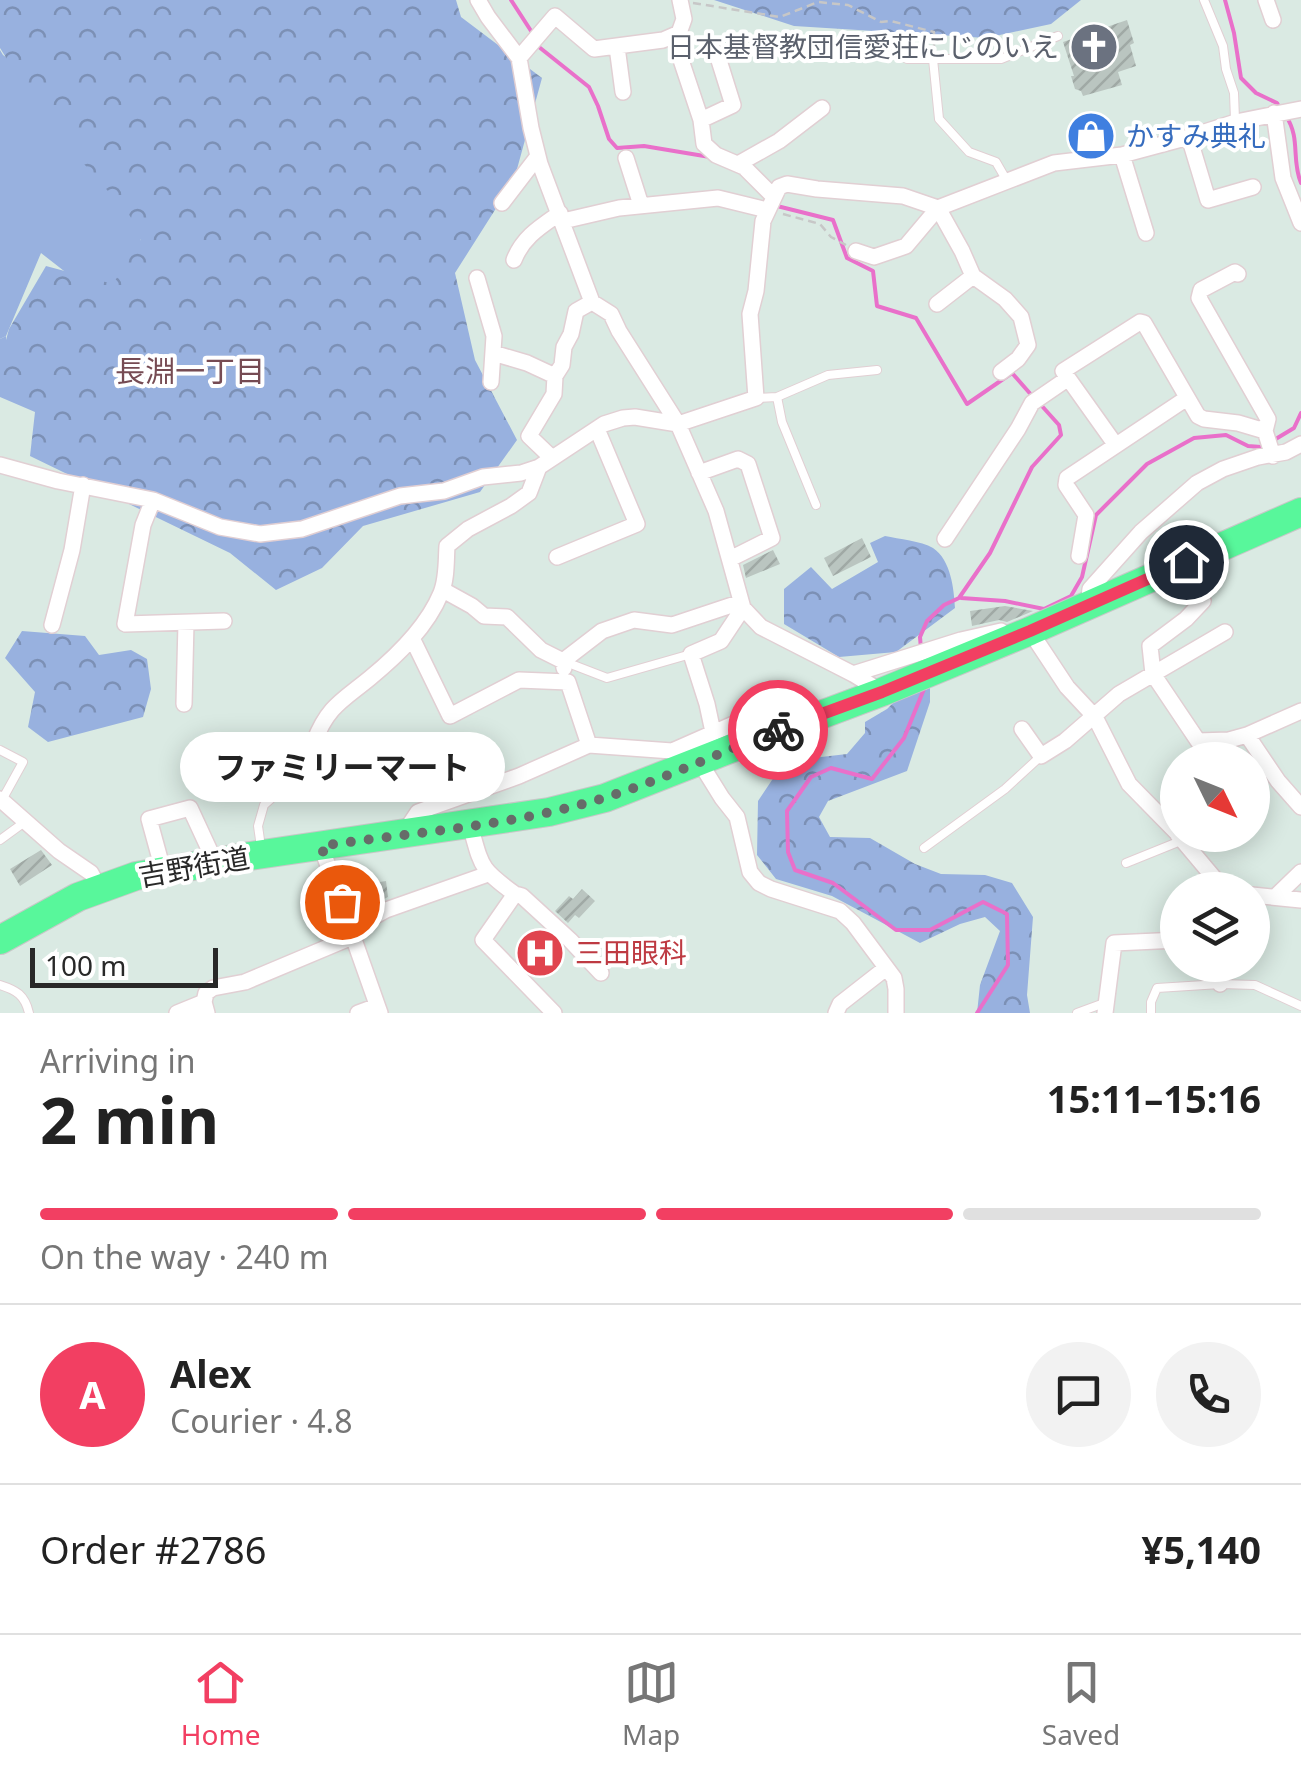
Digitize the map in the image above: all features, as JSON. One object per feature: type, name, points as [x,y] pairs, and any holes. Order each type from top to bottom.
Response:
[{"type":"highway","name":"吉野街道","points":[[0,940],[99,888],[163,870],[550,812],[605,798],[882,692],[924,663],[1028,632],[1301,512]]},
{"type":"street","points":[[478,0],[520,58],[538,156],[592,302],[611,314],[678,424],[716,511],[742,605],[760,627],[882,692]]},
{"type":"street","points":[[681,0],[684,19],[677,48],[702,120],[704,144],[716,156],[744,167],[769,205]]},
{"type":"street","points":[[1266,0],[1273,20]]},
{"type":"street","points":[[520,58],[555,16],[594,49],[662,40],[679,33]]},
{"type":"street","points":[[616,47],[623,92]]},
{"type":"street","points":[[702,120],[733,105],[717,54]]},
{"type":"street","points":[[738,164],[779,141],[822,108]]},
{"type":"street","points":[[856,251],[874,257],[906,246],[938,208],[1054,163],[1122,155],[1236,122],[1296,110]]},
{"type":"street","points":[[1274,113],[1283,178],[1301,224]]},
{"type":"street","points":[[1188,137],[1208,200],[1253,187]]},
{"type":"street","points":[[1122,155],[1146,233]]},
{"type":"street","points":[[502,204],[538,156]]},
{"type":"street","points":[[626,158],[641,205]]},
{"type":"street","points":[[0,465],[154,500],[220,528],[276,534],[302,530],[400,496],[444,491],[483,477],[521,473],[545,463],[604,424],[622,418],[678,424],[756,398],[750,314],[763,221],[779,187],[787,184],[903,196],[938,208],[973,276],[1021,317],[1028,345],[1001,372]]},
{"type":"street","points":[[514,260],[530,233],[561,217],[718,198],[769,205]]},
{"type":"street","points":[[1088,605],[1090,590],[1168,506],[1223,470],[1258,458],[1269,443],[1268,419],[1199,298],[1202,290],[1235,272],[1238,274]]},
{"type":"street","points":[[938,304],[973,276]]},
{"type":"street","points":[[477,278],[494,336],[491,382]]},
{"type":"street","points":[[545,463],[529,436],[554,394],[555,376],[562,365],[576,311],[592,302]]},
{"type":"street","points":[[1115,444],[1063,371],[1140,322],[1198,416],[1238,423],[1269,443],[1301,444]]},
{"type":"street","points":[[493,353],[555,376]]},
{"type":"street","points":[[945,539],[1036,400],[1067,379]]},
{"type":"street","points":[[1079,556],[1086,515],[1066,485],[1067,478],[1187,398]]},
{"type":"street","points":[[557,557],[637,524],[597,429]]},
{"type":"street","points":[[700,473],[738,459],[748,464],[772,538],[730,559]]},
{"type":"street","points":[[314,742],[322,722],[340,700],[412,638],[429,616],[443,590],[447,546],[529,493],[545,463]]},
{"type":"street","points":[[52,624],[72,550],[83,485]]},
{"type":"street","points":[[154,500],[143,525],[125,624],[224,621]]},
{"type":"street","points":[[1180,564],[1204,601],[1150,646],[1152,674],[1198,741],[1247,735],[1301,710]]},
{"type":"street","points":[[443,590],[484,616],[507,617],[541,650],[563,661]]},
{"type":"street","points":[[563,661],[602,631],[634,620],[672,625],[742,605]]},
{"type":"street","points":[[712,732],[691,654],[721,641],[742,605]]},
{"type":"street","points":[[184,704],[186,623]]},
{"type":"street","points":[[1028,632],[1094,717],[1128,784],[1160,817]]},
{"type":"street","points":[[1022,729],[1041,756],[1119,694],[1225,632]]},
{"type":"street","points":[[412,638],[450,716],[519,680],[568,682]]},
{"type":"street","points":[[563,661],[589,745]]},
{"type":"street","points":[[853,674],[924,663]]},
{"type":"street","points":[[403,834],[418,812],[589,745],[672,751],[765,710],[783,728]]},
{"type":"street","points":[[1247,735],[1301,807]]},
{"type":"street","points":[[698,761],[737,817],[747,864],[759,882],[840,911],[894,978],[896,1013]]},
{"type":"street","points":[[1,799],[58,851],[91,873],[99,888]]},
{"type":"street","points":[[163,870],[149,819],[190,808],[215,862]]},
{"type":"street","points":[[470,825],[481,865],[488,874],[522,896],[601,974]]},
{"type":"street","points":[[321,846],[378,1010],[358,1013]]},
{"type":"street","points":[[1192,852],[1209,872]]},
{"type":"street","points":[[1275,897],[1301,872]]},
{"type":"street","points":[[177,1013],[205,1008],[206,993],[213,988],[245,982],[352,933],[386,910],[488,874]]},
{"type":"street","points":[[516,894],[483,940],[554,1013]]},
{"type":"street","points":[[1270,897],[1301,900]]},
{"type":"street","points":[[1106,1008],[1114,943],[1160,941]]},
{"type":"street","points":[[836,1013],[840,1004],[886,968]]},
{"type":"lane","points":[[1204,0],[1223,46],[1236,122]]},
{"type":"lane","points":[[907,60],[1001,59],[1058,36]]},
{"type":"lane","points":[[933,60],[938,119],[968,152],[996,162],[1007,181]]},
{"type":"lane","points":[[756,398],[777,397],[828,375],[877,370]]},
{"type":"lane","points":[[777,397],[782,422],[816,505]]},
{"type":"lane","points":[[563,661],[607,678],[691,654]]},
{"type":"lane","points":[[262,854],[258,826],[264,805],[282,790],[289,766],[314,742]]},
{"type":"lane","points":[[0,750],[23,762],[1,799]]},
{"type":"lane","points":[[924,848],[1041,756]]},
{"type":"lane","points":[[0,840],[26,821]]},
{"type":"lane","points":[[1126,862],[1160,845]]},
{"type":"lane","points":[[0,984],[16,990],[29,1013]]},
{"type":"lane","points":[[1151,1013],[1157,988],[1220,984],[1256,985],[1301,1006]]},
{"type":"lane","points":[[1077,1013],[1106,1008]]},
{"type":"path","points":[[681,0],[780,17],[818,2],[848,5],[880,22],[934,32],[933,60]]},
{"type":"path","points":[[769,205],[820,224],[831,238],[856,251]]},
{"type":"green space","points":[[0,0],[456,0],[461,17],[542,78],[514,180],[455,273],[475,360],[517,440],[480,492],[363,526],[322,568],[276,590],[230,553],[30,456],[35,412],[0,397],[0,339],[6,336],[6,340],[46,266],[113,284],[141,239],[130,216],[77,156],[69,129],[27,91],[0,48]]},
{"type":"green space","points":[[714,0],[1081,0],[1051,24],[986,38],[794,26]]},
{"type":"green space","points":[[0,50],[31,75],[149,216],[122,293],[91,292],[41,253],[6,336],[0,339]]},
{"type":"green space","points":[[885,536],[922,544],[939,553],[950,575],[955,608],[896,652],[839,657],[784,624],[784,589],[811,567],[832,589],[878,562],[870,543]]},
{"type":"green space","points":[[22,631],[85,636],[99,655],[131,650],[147,659],[151,689],[143,717],[48,742],[28,727],[35,692],[5,658]]},
{"type":"green space","points":[[930,688],[930,702],[907,771],[828,801],[819,817],[830,837],[870,838],[941,874],[985,875],[1012,883],[1033,917],[1027,995],[1030,1013],[977,1013],[980,985],[1000,931],[985,917],[920,943],[832,896],[776,879],[757,855],[758,801],[778,771],[804,759],[847,754],[865,733],[865,722],[894,702]]},
{"type":"building","points":[[1127,20],[1136,66],[1118,72],[1122,85],[1083,96],[1075,89],[1063,42]]},
{"type":"building","points":[[862,538],[871,557],[833,576],[824,558]]},
{"type":"building","points":[[773,550],[780,564],[746,578],[743,565]]},
{"type":"building","points":[[1005,606],[1033,611],[1007,622],[972,626],[970,611]]},
{"type":"building","points":[[41,850],[52,865],[20,886],[10,869]]},
{"type":"building","points":[[386,881],[388,897],[372,905],[355,907],[349,887]]},
{"type":"building","points":[[582,889],[595,901],[579,918],[575,915],[568,923],[555,911]]},
{"type":"building","points":[[540,938],[556,951],[535,975],[525,967],[533,958],[528,953]]},
{"type":"waterway","points":[[511,0],[533,34]]},
{"type":"waterway","points":[[1225,0],[1241,78],[1280,109]]},
{"type":"waterway","points":[[537,42],[589,87],[609,139],[617,148],[644,146],[710,157]]},
{"type":"waterway","points":[[1286,116],[1291,124],[1301,183]]},
{"type":"waterway","points":[[777,206],[833,220],[847,258],[873,271],[877,306],[916,318],[967,404],[1012,373],[1034,398]]},
{"type":"waterway","points":[[921,649],[920,637],[927,621],[944,605],[959,598],[990,553],[1032,467],[1061,435],[1059,425],[1041,405]]},
{"type":"waterway","points":[[1274,440],[1294,428],[1301,413]]},
{"type":"waterway","points":[[961,598],[1044,609],[1071,596],[1082,577],[1096,515],[1147,464],[1194,438],[1226,435],[1248,446],[1266,444]]},
{"type":"waterway","points":[[924,689],[904,738],[872,779],[831,768],[811,777],[787,811],[788,852],[795,870],[833,883],[896,930],[930,930],[983,902],[1007,914],[1008,965],[977,1013]]},
{"type":"way so far","points":[[342,902],[321,846],[550,812],[637,787],[778,730]]},
{"type":"place","name":"日本基督教団信愛荘にじのいえ","points":[[1094,47]]},
{"type":"place","name":"かすみ典礼","points":[[1091,136]]},
{"type":"place","name":"ファミリーマート","points":[[342,902]]},
{"type":"place","name":"三田眼科","points":[[540,953]]},
{"type":"district","name":"長淵一丁目","points":[[190,372]]},
{"type":"route","points":[[778,730],[882,692],[1186,562]]}]
